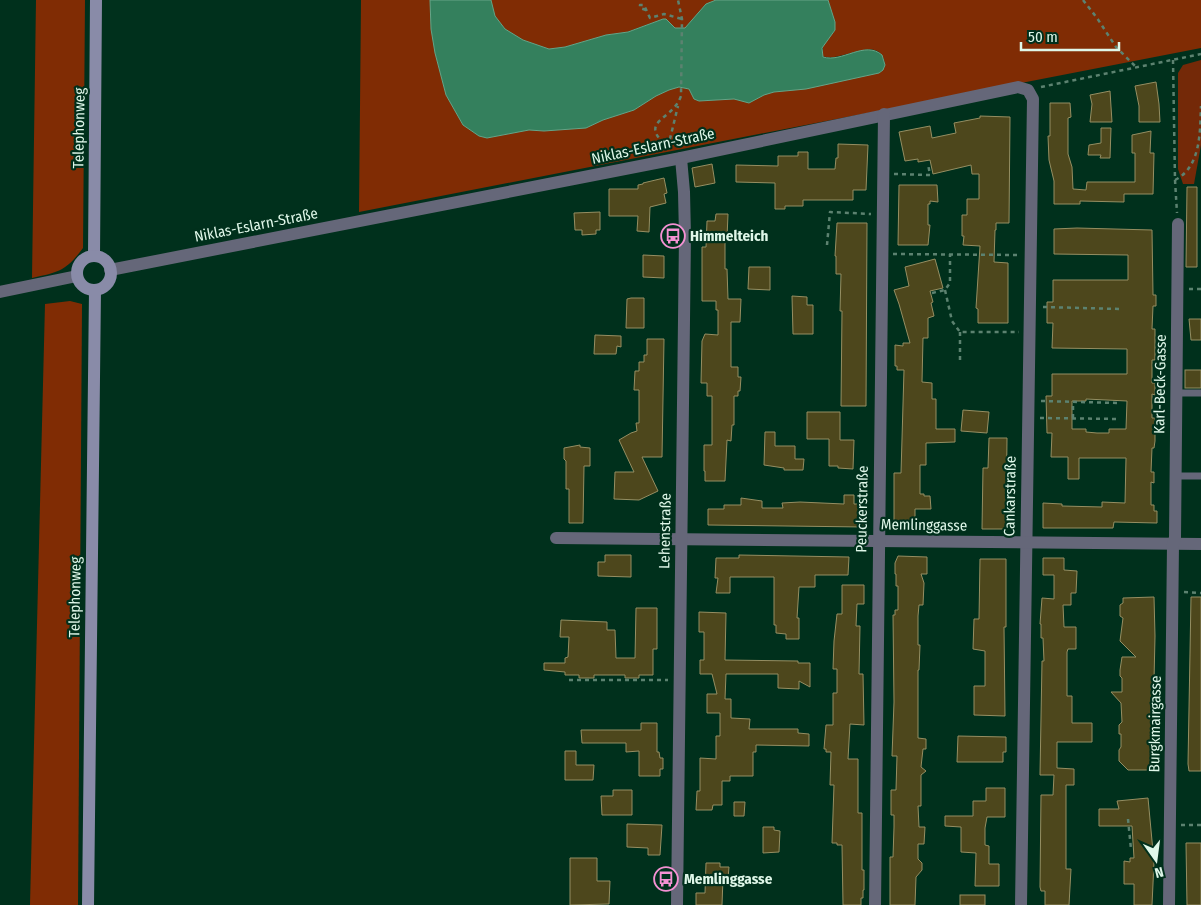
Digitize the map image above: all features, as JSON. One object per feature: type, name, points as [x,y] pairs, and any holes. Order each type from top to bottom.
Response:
[{"type":"street","name":"Telephonweg","points":[[94,256],[96,0]]},
{"type":"street","name":"Niklas-Eslarn-Straße","points":[[110,270],[681,158],[1018,87],[1028,90]]},
{"type":"street","name":"Cankarstraße","points":[[1021,905],[1033,99],[1028,90]]},
{"type":"street","name":"Peuckerstraße","points":[[875,905],[884,114]]},
{"type":"street","name":"Lehenstraße","points":[[677,905],[685,236],[681,158]]},
{"type":"street","name":"Karl-Beck-Gasse","points":[[1173,544],[1175,538],[1176,476],[1178,224]]},
{"type":"street","points":[[94,256],[105,260],[110,270],[110,276],[105,285],[95,290],[84,286],[78,276],[79,265],[83,260],[94,256]]},
{"type":"street","points":[[0,292],[78,276]]},
{"type":"street","name":"Telephonweg","points":[[88,905],[95,290]]},
{"type":"street","name":"Memlinggasse","points":[[556,538],[1201,544]]},
{"type":"street","name":"Burgkmairgasse","points":[[1168,905],[1173,544]]},
{"type":"lane","points":[[1177,393],[1201,394]]},
{"type":"lane","points":[[1176,476],[1201,476]]},
{"type":"path","points":[[668,147],[681,96],[682,19],[678,0]]},
{"type":"path","points":[[1083,0],[1098,18],[1116,47],[1136,68]]},
{"type":"path","points":[[646,10],[650,18],[664,14],[682,19]]},
{"type":"path","points":[[1028,90],[1201,54]]},
{"type":"path","points":[[1173,60],[1174,180],[1178,224]]},
{"type":"path","points":[[678,105],[657,122],[655,128],[658,139],[681,158]]},
{"type":"path","points":[[1174,180],[1184,175],[1193,163],[1198,144],[1201,106]]},
{"type":"path","points":[[883,174],[930,175],[928,164]]},
{"type":"path","points":[[827,245],[830,212],[882,214]]},
{"type":"path","points":[[882,253],[1030,256]]},
{"type":"path","points":[[932,293],[945,290],[950,283],[950,254]]},
{"type":"path","points":[[945,290],[952,321],[960,332],[960,360]]},
{"type":"path","points":[[1029,307],[1121,310]]},
{"type":"path","points":[[960,332],[1029,332]]},
{"type":"path","points":[[1028,401],[1119,403]]},
{"type":"path","points":[[1073,402],[1073,418]]},
{"type":"path","points":[[1027,418],[1119,419]]},
{"type":"path","points":[[1172,592],[1201,593]]},
{"type":"path","points":[[569,680],[680,680]]},
{"type":"path","points":[[1128,819],[1130,849]]},
{"type":"path","points":[[1170,825],[1201,826]]},
{"type":"shaded area","points":[[36,0],[85,0],[83,248],[67,266],[49,274],[32,278]]},
{"type":"shaded area","points":[[361,0],[430,0],[431,29],[435,53],[446,95],[463,125],[479,136],[487,138],[529,130],[544,131],[586,128],[603,120],[634,110],[656,96],[679,87],[689,89],[694,99],[699,101],[734,99],[749,103],[774,92],[806,88],[879,73],[884,68],[885,62],[880,53],[874,50],[830,57],[823,56],[823,46],[835,30],[835,22],[828,0],[1201,0],[1201,48],[359,212]]},
{"type":"shaded area","points":[[430,0],[491,0],[495,16],[505,29],[523,40],[549,49],[565,47],[606,35],[628,32],[663,19],[666,19],[675,28],[685,28],[706,4],[716,0],[828,0],[835,22],[835,30],[822,48],[823,57],[838,57],[868,50],[882,55],[885,65],[879,73],[806,89],[774,92],[749,103],[734,99],[699,101],[694,99],[689,89],[679,87],[656,96],[634,110],[603,120],[586,128],[544,131],[529,130],[487,138],[479,136],[463,125],[446,95],[435,53],[431,29]]},
{"type":"shaded area","points":[[491,0],[716,0],[706,4],[685,28],[675,28],[663,19],[627,32],[606,35],[565,47],[549,49],[523,40],[505,29],[495,16]]},
{"type":"shaded area","points":[[1201,60],[1201,145],[1194,184],[1183,184],[1178,169],[1178,73],[1183,65]]},
{"type":"shaded area","points":[[70,301],[82,304],[78,905],[30,905],[45,304]]},
{"type":"building","points":[[1156,82],[1160,122],[1139,122],[1139,106],[1135,86]]},
{"type":"building","points":[[1110,91],[1112,122],[1090,122],[1092,104],[1090,95]]},
{"type":"building","points":[[1050,103],[1070,103],[1071,117],[1068,118],[1068,154],[1072,167],[1073,189],[1086,190],[1087,182],[1135,182],[1135,153],[1132,153],[1132,135],[1151,131],[1150,153],[1154,153],[1153,194],[1124,194],[1124,202],[1080,201],[1080,204],[1054,204],[1054,181],[1049,160],[1048,136],[1050,136]]},
{"type":"building","points":[[980,116],[1010,117],[1009,223],[996,223],[994,262],[1008,263],[1008,323],[978,323],[978,309],[976,308],[980,246],[963,245],[962,215],[967,215],[967,199],[979,199],[979,174],[972,174],[971,165],[933,174],[930,160],[918,162],[918,159],[905,161],[899,132],[930,126],[932,138],[956,133],[954,123],[980,118]]},
{"type":"building","points":[[1101,128],[1111,128],[1110,158],[1100,158],[1101,155],[1088,155],[1089,145],[1101,143]]},
{"type":"building","points":[[838,144],[868,145],[866,190],[853,190],[853,200],[803,200],[803,206],[785,206],[785,209],[775,209],[775,183],[736,182],[736,165],[778,166],[778,156],[798,156],[798,152],[808,152],[808,169],[835,169],[836,158],[838,158]]},
{"type":"building","points":[[712,164],[715,183],[695,187],[692,168]]},
{"type":"building","points":[[664,178],[667,193],[664,194],[666,203],[650,207],[649,232],[637,231],[638,216],[609,216],[609,189],[638,189],[638,185]]},
{"type":"building","points":[[899,185],[937,185],[938,202],[930,201],[930,204],[928,204],[928,225],[930,225],[928,245],[898,245]]},
{"type":"building","points":[[1187,187],[1197,187],[1197,267],[1186,267]]},
{"type":"building","points":[[600,212],[600,230],[596,230],[596,234],[582,235],[582,230],[575,230],[574,213]]},
{"type":"building","points":[[716,214],[728,214],[727,238],[725,238],[725,269],[727,269],[728,299],[741,299],[740,322],[731,322],[731,367],[738,367],[738,377],[741,377],[740,391],[738,391],[738,396],[734,396],[734,425],[732,425],[731,441],[727,440],[725,481],[705,481],[704,445],[712,445],[712,396],[707,396],[707,383],[701,383],[702,341],[705,334],[718,335],[718,310],[716,310],[716,301],[702,301],[702,247],[706,247],[707,221],[715,221]]},
{"type":"building","points":[[837,223],[867,223],[866,406],[841,406],[842,311],[840,311],[841,274],[836,274]]},
{"type":"building","points":[[1054,229],[1152,230],[1153,295],[1156,295],[1156,306],[1153,306],[1152,329],[1155,329],[1155,360],[1152,360],[1152,383],[1155,383],[1155,395],[1152,394],[1152,418],[1155,418],[1155,441],[1154,448],[1152,448],[1151,472],[1154,472],[1154,483],[1151,482],[1151,505],[1154,505],[1154,511],[1157,511],[1157,523],[1114,522],[1113,528],[1043,528],[1043,503],[1062,504],[1062,506],[1102,507],[1102,502],[1125,503],[1126,458],[1079,458],[1079,479],[1068,479],[1068,457],[1051,457],[1052,433],[1047,433],[1046,396],[1052,396],[1052,374],[1127,374],[1127,349],[1052,348],[1053,323],[1047,323],[1047,302],[1053,302],[1053,280],[1128,280],[1128,255],[1054,254]],"holes":[[[1086,399],[1127,401],[1126,429],[1109,429],[1109,433],[1086,432],[1086,429],[1072,429],[1072,401],[1086,401]]]},
{"type":"building","points":[[643,255],[664,256],[664,278],[643,277]]},
{"type":"building","points":[[935,259],[943,288],[930,291],[934,316],[928,318],[928,338],[923,338],[922,382],[932,383],[932,399],[936,399],[936,429],[955,429],[955,442],[926,443],[926,465],[920,465],[920,494],[930,496],[931,509],[915,509],[915,528],[894,528],[894,473],[901,473],[904,370],[897,370],[897,366],[895,366],[895,345],[903,346],[903,343],[910,343],[894,290],[909,286],[905,267]]},
{"type":"building","points":[[749,267],[770,267],[770,290],[748,289]]},
{"type":"building","points":[[792,296],[807,297],[807,305],[813,305],[813,334],[793,334]]},
{"type":"building","points":[[644,298],[644,328],[626,328],[627,299]]},
{"type":"building","points":[[1189,319],[1201,319],[1201,340],[1191,340]]},
{"type":"building","points":[[595,335],[621,336],[621,347],[617,346],[616,354],[594,354]]},
{"type":"building","points":[[647,339],[664,339],[662,457],[642,457],[658,491],[639,500],[614,499],[615,472],[634,472],[619,440],[637,431],[636,423],[639,423],[639,390],[634,390],[635,371],[639,371],[639,362],[644,362],[644,355],[647,355]]},
{"type":"building","points":[[1185,370],[1201,370],[1201,388],[1185,388]]},
{"type":"building","points":[[963,410],[989,412],[987,433],[961,431]]},
{"type":"building","points":[[807,412],[840,412],[840,440],[854,440],[853,469],[829,466],[829,439],[807,439]]},
{"type":"building","points":[[765,432],[775,432],[775,446],[795,446],[795,459],[804,459],[803,470],[784,470],[784,468],[764,465]]},
{"type":"building","points":[[989,438],[1007,438],[1006,529],[982,529],[983,468],[988,468]]},
{"type":"building","points":[[580,445],[580,447],[590,448],[590,466],[584,466],[583,523],[569,523],[569,489],[566,489],[564,448]]},
{"type":"building","points":[[844,495],[854,495],[854,504],[864,504],[864,527],[708,525],[708,509],[724,509],[724,505],[741,505],[741,498],[762,501],[762,508],[783,508],[782,503],[844,504]]},
{"type":"building","points":[[605,555],[631,555],[631,577],[598,576],[598,562],[605,562]]},
{"type":"building","points":[[739,555],[849,557],[848,575],[815,575],[815,587],[799,587],[797,618],[799,618],[799,639],[786,639],[786,634],[776,633],[776,625],[774,625],[774,577],[730,577],[730,593],[716,593],[718,578],[715,578],[716,558],[739,558]]},
{"type":"building","points":[[898,556],[927,557],[927,574],[921,574],[924,583],[923,605],[919,605],[918,616],[918,645],[920,645],[918,738],[926,739],[926,749],[923,749],[921,767],[926,771],[921,775],[921,806],[918,806],[919,827],[925,827],[924,844],[918,844],[918,859],[922,863],[922,870],[916,877],[915,905],[890,905],[890,857],[893,857],[894,827],[894,815],[891,815],[891,790],[896,790],[897,756],[892,756],[894,702],[893,615],[895,615],[895,610],[898,610],[898,586],[896,586],[895,563]]},
{"type":"building","points":[[1043,558],[1064,558],[1064,570],[1077,571],[1076,593],[1071,593],[1071,605],[1063,605],[1064,627],[1076,627],[1076,649],[1068,649],[1067,652],[1067,696],[1072,696],[1072,723],[1092,723],[1092,742],[1057,742],[1057,768],[1074,769],[1074,785],[1066,785],[1066,869],[1071,869],[1069,905],[1045,905],[1045,891],[1041,891],[1040,887],[1041,795],[1053,795],[1054,775],[1040,775],[1042,661],[1044,661],[1040,624],[1042,598],[1054,599],[1054,575],[1043,575]]},
{"type":"building","points":[[980,559],[1006,559],[1006,627],[1004,627],[1005,716],[974,715],[974,686],[985,686],[985,651],[973,649],[974,619],[979,619]]},
{"type":"building","points":[[842,585],[864,585],[864,604],[857,604],[856,626],[860,626],[859,674],[863,674],[864,725],[850,724],[848,759],[858,759],[858,813],[862,813],[862,870],[864,870],[864,890],[861,905],[843,905],[842,845],[832,843],[834,785],[830,785],[831,752],[826,752],[826,749],[824,749],[826,725],[833,725],[833,693],[837,693],[837,669],[833,669],[834,641],[837,614],[842,614]]},
{"type":"building","points":[[1154,597],[1152,770],[1128,770],[1119,761],[1121,734],[1119,734],[1119,725],[1122,722],[1121,703],[1111,692],[1122,692],[1120,670],[1122,657],[1136,657],[1120,641],[1123,618],[1120,616],[1120,605],[1123,603],[1123,598]]},
{"type":"building","points":[[1191,597],[1201,597],[1201,771],[1189,771],[1188,764]]},
{"type":"building","points":[[636,608],[657,608],[657,649],[653,649],[653,675],[639,675],[639,678],[625,678],[625,675],[594,675],[594,678],[579,678],[579,675],[565,675],[565,672],[544,670],[544,663],[565,663],[565,658],[568,657],[569,637],[560,637],[561,620],[607,622],[607,630],[615,630],[616,658],[635,658]]},
{"type":"building","points":[[699,612],[726,613],[725,660],[798,661],[798,663],[810,663],[810,687],[799,681],[799,689],[778,688],[778,674],[726,674],[725,699],[731,699],[731,718],[750,719],[749,729],[798,729],[798,733],[809,734],[809,746],[756,745],[756,752],[753,752],[753,776],[730,776],[730,781],[722,781],[722,805],[713,805],[712,810],[696,810],[697,791],[700,791],[700,758],[716,759],[716,736],[720,736],[720,713],[707,713],[707,694],[717,694],[712,674],[700,674],[700,660],[704,660],[704,632],[699,632]]},
{"type":"building","points":[[641,723],[657,723],[657,752],[659,752],[660,758],[663,758],[663,769],[660,769],[660,776],[639,776],[639,751],[626,752],[626,743],[582,743],[581,730],[641,730]]},
{"type":"building","points":[[958,736],[1006,737],[1006,752],[1003,752],[1003,762],[957,762]]},
{"type":"building","points":[[565,751],[576,751],[576,765],[594,765],[593,780],[565,780]]},
{"type":"building","points":[[986,788],[1005,788],[1005,817],[987,817],[985,828],[985,845],[989,846],[989,864],[999,864],[999,886],[975,886],[976,853],[961,852],[961,827],[945,826],[945,816],[973,816],[973,801],[986,801]]},
{"type":"building","points":[[613,790],[632,790],[632,815],[602,815],[601,796],[613,796]]},
{"type":"building","points":[[1148,798],[1154,862],[1152,905],[1134,905],[1134,884],[1124,884],[1124,861],[1130,862],[1130,858],[1134,858],[1132,826],[1099,826],[1099,809],[1119,809],[1117,801]]},
{"type":"building","points":[[734,802],[745,802],[744,816],[734,816]]},
{"type":"building","points":[[627,824],[662,825],[660,855],[648,855],[648,848],[627,847]]},
{"type":"building","points":[[763,827],[774,827],[774,830],[780,831],[779,852],[763,853]]},
{"type":"building","points":[[1186,843],[1201,843],[1201,905],[1187,905]]},
{"type":"building","points":[[570,858],[597,858],[597,881],[610,881],[609,904],[570,905]]},
{"type":"building","points":[[706,863],[720,863],[720,867],[729,867],[728,878],[723,878],[722,905],[696,905],[696,893],[705,893]]},
{"type":"building","points":[[960,895],[985,895],[985,905],[960,905]]},
{"type":"place","name":"Himmelteich","points":[[673,236]]},
{"type":"place","name":"Memlinggasse","points":[[666,879]]}]
